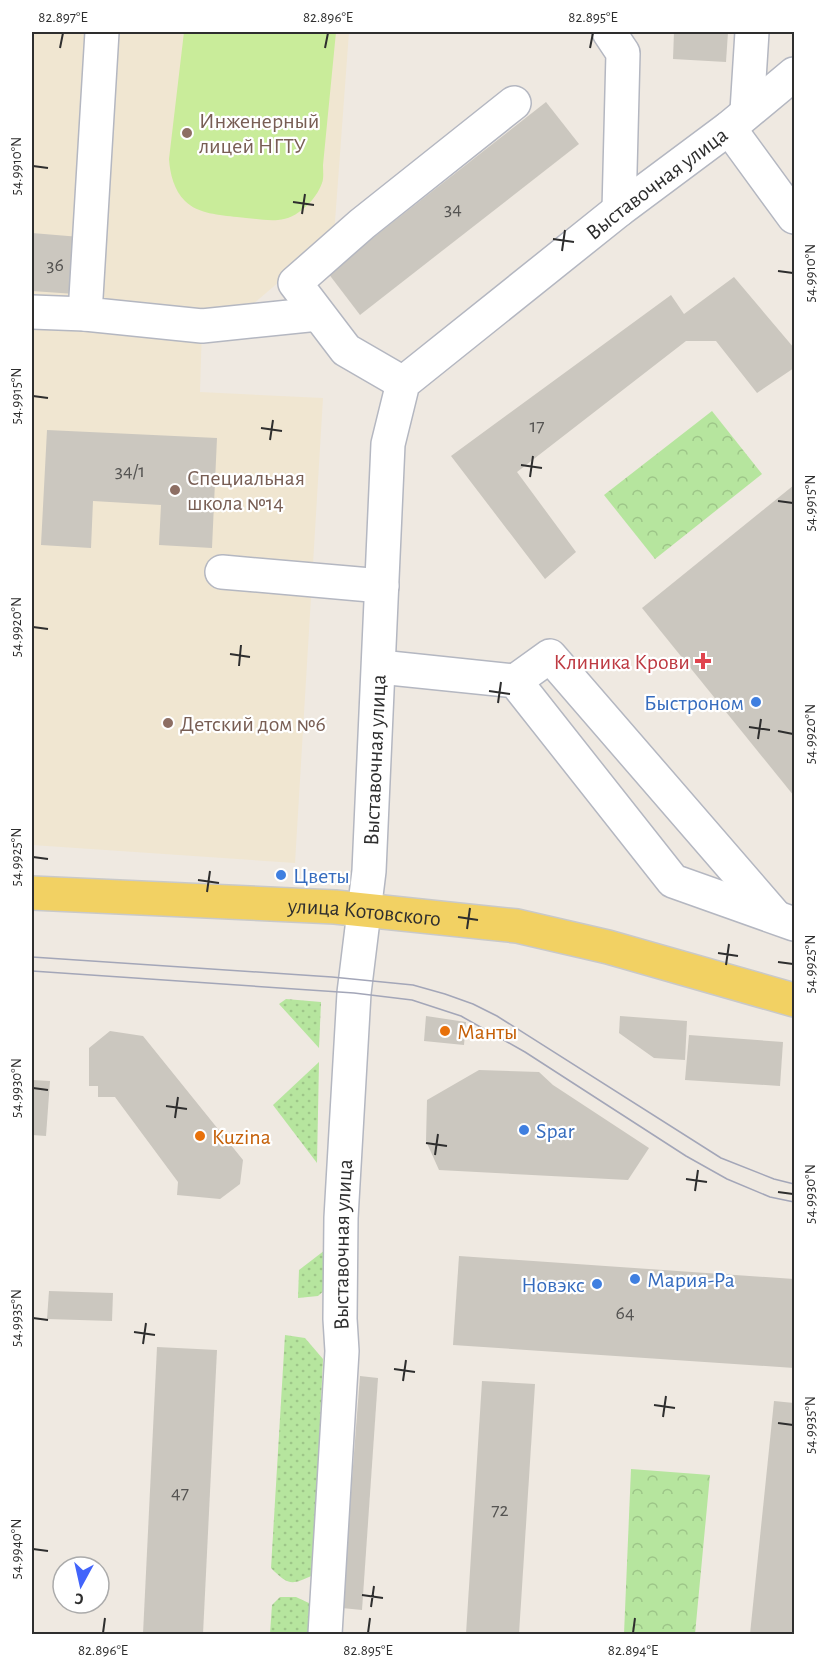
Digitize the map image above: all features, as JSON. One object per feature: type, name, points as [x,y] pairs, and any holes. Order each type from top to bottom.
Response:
[{"type":"main road","name":"улица Котовского","points":[[32,893],[335,907],[517,926],[608,947],[795,1000]]},
{"type":"street","points":[[85,314],[102,32]]},
{"type":"street","points":[[609,32],[623,52],[619,210]]},
{"type":"street","points":[[752,32],[738,120],[795,217]]},
{"type":"street","name":"Выставочная улица","points":[[325,1635],[342,1351],[341,1218],[354,993],[369,871],[380,667],[388,444],[403,383],[619,210],[795,74]]},
{"type":"street","points":[[403,383],[346,350],[295,283],[362,224],[514,103]]},
{"type":"street","points":[[32,312],[85,314],[202,326],[318,314]]},
{"type":"street","points":[[222,572],[382,586]]},
{"type":"street","points":[[380,667],[514,681],[550,656],[785,920]]},
{"type":"street","points":[[514,681],[673,881],[785,920]]},
{"type":"shaded area","points":[[32,32],[349,32],[334,235],[239,316],[202,326],[200,392],[323,398],[295,863],[32,845]]},
{"type":"green space","points":[[184,32],[336,32],[323,181],[315,196],[299,212],[285,219],[273,220],[217,214],[196,209],[178,192],[169,159]]},
{"type":"green space","points":[[712,411],[762,474],[655,559],[604,495]]},
{"type":"green space","points":[[286,999],[321,1002],[319,1048],[279,1004]]},
{"type":"green space","points":[[319,1062],[317,1163],[273,1105]]},
{"type":"green space","points":[[329,1247],[329,1286],[318,1296],[298,1298],[299,1270]]},
{"type":"green space","points":[[285,1335],[305,1338],[323,1359],[313,1575],[295,1582],[286,1581],[271,1568]]},
{"type":"green space","points":[[631,1469],[710,1475],[695,1634],[624,1634]]},
{"type":"green space","points":[[280,1597],[296,1597],[311,1604],[308,1634],[270,1634],[272,1605]]},
{"type":"building","points":[[674,32],[728,32],[726,62],[673,59]]},
{"type":"building","points":[[546,102],[579,144],[360,315],[328,273]]},
{"type":"building","points":[[32,233],[80,237],[75,294],[32,291]]},
{"type":"building","points":[[734,277],[794,348],[794,368],[757,393],[716,341],[686,341],[517,472],[576,552],[545,579],[451,456],[671,295],[684,314]]},
{"type":"building","points":[[47,430],[217,438],[212,548],[159,545],[161,505],[93,501],[91,548],[41,545]]},
{"type":"building","name":"Быстроном","points":[[794,485],[794,796],[642,608]]},
{"type":"building","name":"Манты","points":[[426,1016],[466,1022],[464,1045],[424,1041]]},
{"type":"building","points":[[620,1016],[687,1021],[685,1060],[654,1058],[619,1033]]},
{"type":"building","points":[[110,1031],[143,1036],[243,1160],[240,1184],[220,1199],[177,1195],[178,1182],[115,1097],[98,1097],[98,1086],[89,1086],[89,1048]]},
{"type":"building","points":[[689,1035],[783,1042],[780,1086],[685,1080]]},
{"type":"building","name":"Spar","points":[[479,1070],[539,1072],[553,1085],[649,1148],[628,1180],[439,1170],[426,1141],[427,1100]]},
{"type":"building","points":[[32,1080],[50,1081],[46,1136],[32,1135]]},
{"type":"building","points":[[459,1256],[794,1279],[794,1368],[453,1345]]},
{"type":"building","points":[[49,1291],[113,1293],[112,1321],[47,1319]]},
{"type":"building","points":[[157,1347],[217,1350],[203,1634],[143,1634]]},
{"type":"building","points":[[360,1376],[378,1378],[362,1610],[342,1608]]},
{"type":"building","points":[[482,1381],[535,1384],[519,1634],[466,1634]]},
{"type":"building","points":[[774,1401],[794,1403],[794,1634],[750,1634]]},
{"type":"tram line","points":[[32,957],[332,977],[413,985],[445,994],[497,1016],[721,1158],[774,1179],[794,1184]]},
{"type":"tram line","points":[[32,971],[354,993],[412,1000],[461,1016],[525,1052],[686,1156],[727,1179],[770,1197],[794,1202]]},
{"type":"place","name":"Инженерный лицей НГТУ","points":[[187,133]]},
{"type":"place","name":"Специальная школа №14","points":[[175,490]]},
{"type":"place","name":"Клиника Крови","points":[[703,661]]},
{"type":"place","name":"Быстроном","points":[[756,702]]},
{"type":"place","name":"Детский дом №6","points":[[168,723]]},
{"type":"place","name":"Цветы","points":[[281,875]]},
{"type":"place","name":"Манты","points":[[445,1031]]},
{"type":"place","name":"Spar","points":[[524,1130]]},
{"type":"place","name":"Kuzina","points":[[200,1136]]},
{"type":"place","name":"Мария-Ра","points":[[635,1279]]},
{"type":"place","name":"Новэкс","points":[[597,1284]]}]
